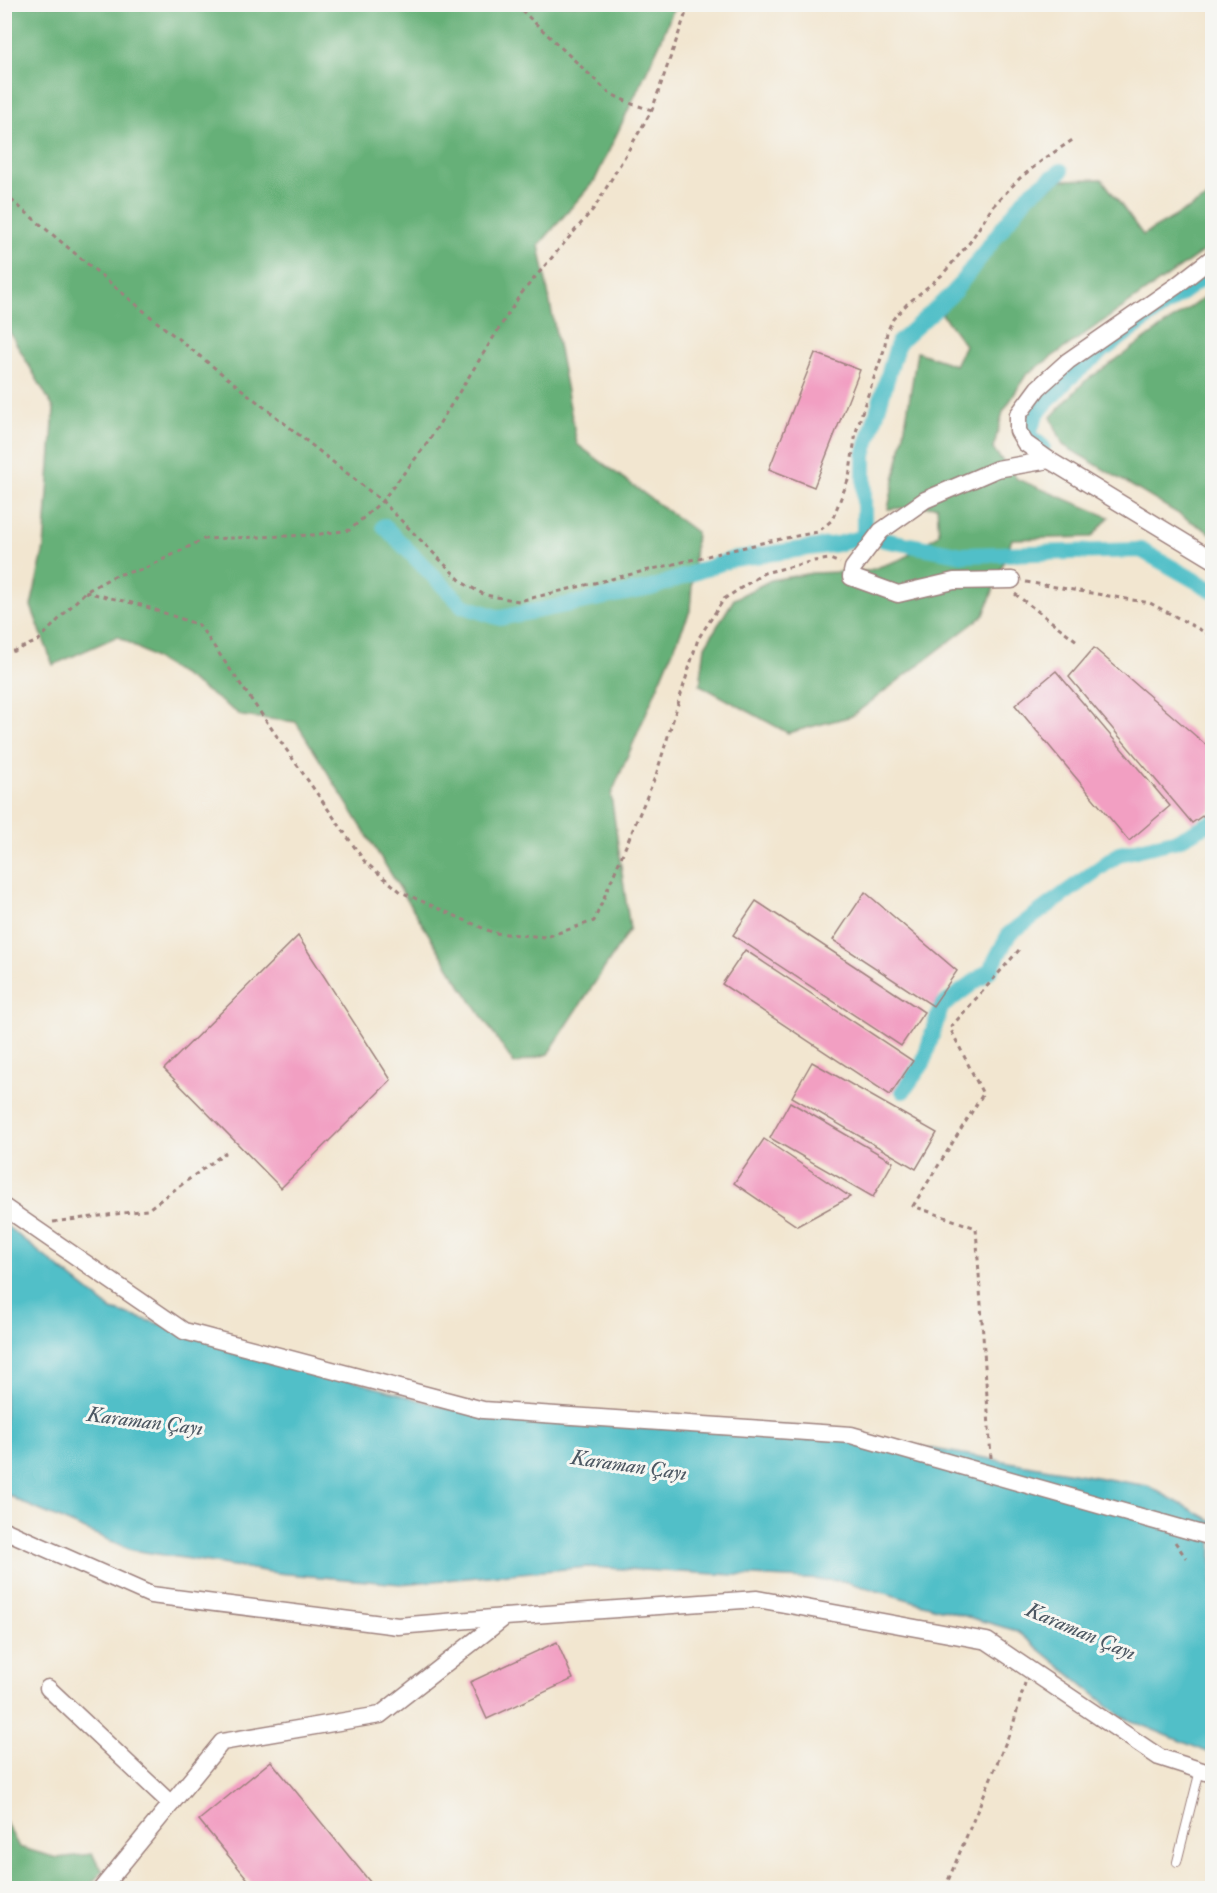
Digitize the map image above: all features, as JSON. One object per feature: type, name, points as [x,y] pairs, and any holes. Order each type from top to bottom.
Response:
[{"type":"street","points":[[1212,258],[1176,286],[1068,361],[1038,388],[1018,415],[1018,431],[1025,443],[1212,559]]},
{"type":"street","points":[[1012,586],[954,581],[898,594],[851,577],[853,568],[881,531],[925,500],[997,469],[1049,460]]},
{"type":"street","points":[[4,1207],[184,1331],[483,1410],[852,1435],[1212,1536]]},
{"type":"street","points":[[4,1530],[151,1595],[398,1626],[758,1599],[987,1641],[1159,1756],[1206,1772]]},
{"type":"street","points":[[102,1888],[222,1742],[380,1715],[505,1617]]},
{"type":"street","points":[[48,1688],[171,1804]]},
{"type":"lane","points":[[1177,1862],[1206,1772]]},
{"type":"path","points":[[515,4],[609,93],[652,110]]},
{"type":"path","points":[[4,655],[38,641],[85,592],[116,575],[144,569],[204,539],[313,535],[350,530],[382,501],[426,445],[520,295],[596,207],[652,110],[690,4]]},
{"type":"path","points":[[4,195],[157,322],[382,501],[463,583],[485,595],[519,601],[818,531],[832,520],[849,478],[861,415],[885,350],[887,332],[893,319],[907,304],[942,275],[970,242],[993,206],[1020,178],[1074,139]]},
{"type":"path","points":[[85,592],[141,605],[199,625],[365,862],[401,892],[494,933],[546,937],[594,921],[656,775],[698,639],[724,599],[764,573],[804,563],[830,559],[853,568]]},
{"type":"path","points":[[1012,586],[1150,603],[1212,636]]},
{"type":"path","points":[[1012,586],[1077,641]]},
{"type":"path","points":[[992,1475],[976,1228],[913,1206],[982,1094],[950,1028],[1019,950]]},
{"type":"path","points":[[30,1225],[147,1210],[226,1152]]},
{"type":"path","points":[[945,1888],[1013,1725],[1030,1669]]},
{"type":"green space","points":[[4,5],[675,5],[660,43],[595,180],[539,245],[577,444],[696,532],[690,611],[611,795],[630,929],[548,1054],[514,1064],[456,978],[296,722],[242,716],[184,676],[118,636],[53,665],[31,606],[44,548],[54,409],[5,324]]},
{"type":"green space","points":[[1102,179],[1143,235],[1212,195],[1212,245],[1026,375],[1003,412],[993,449],[1017,479],[1109,517],[1092,537],[1012,539],[984,615],[852,716],[788,733],[700,685],[705,646],[734,599],[771,580],[813,573],[867,571],[902,559],[939,534],[937,506],[888,509],[903,439],[917,352],[955,365],[965,345],[942,314],[1032,201],[1062,180]]},
{"type":"green space","points":[[1212,292],[1212,534],[1063,445],[1051,417],[1084,382]]},
{"type":"green space","points":[[5,1821],[19,1847],[57,1858],[92,1854],[103,1871],[87,1888],[5,1888]]},
{"type":"water","name":"Karaman Çayı","points":[[4,1224],[112,1310],[446,1408],[812,1428],[1148,1486],[1212,1521],[1212,1754],[1122,1717],[1017,1631],[843,1581],[587,1567],[401,1584],[277,1573],[132,1550],[25,1504],[5,1493]]},
{"type":"building","points":[[815,353],[860,370],[814,487],[769,469]]},
{"type":"building","points":[[1094,648],[1212,750],[1212,809],[1192,823],[1069,677]]},
{"type":"building","points":[[1056,671],[1170,806],[1129,841],[1015,705]]},
{"type":"building","points":[[865,892],[957,971],[933,1006],[833,940]]},
{"type":"building","points":[[756,901],[924,1012],[901,1046],[733,935]]},
{"type":"building","points":[[298,936],[391,1080],[281,1188],[164,1069]]},
{"type":"building","points":[[745,950],[913,1061],[890,1095],[722,984]]},
{"type":"building","points":[[812,1062],[937,1133],[916,1169],[792,1097]]},
{"type":"building","points":[[790,1102],[893,1162],[873,1197],[770,1138]]},
{"type":"building","points":[[764,1139],[850,1197],[797,1226],[734,1183]]},
{"type":"building","points":[[557,1642],[573,1679],[487,1719],[470,1682]]},
{"type":"building","points":[[271,1761],[375,1888],[255,1888],[199,1820]]},
{"type":"waterway","points":[[864,537],[864,455],[898,343],[953,293],[1027,196],[1061,171]]},
{"type":"waterway","points":[[1043,447],[1028,435],[1037,413],[1067,380],[1102,351],[1212,271]]},
{"type":"waterway","points":[[384,526],[463,606],[500,618],[651,588],[733,559],[837,544],[865,537]]},
{"type":"waterway","points":[[884,540],[963,555],[1141,550],[1212,590]]},
{"type":"waterway","points":[[903,1091],[923,1063],[941,1007],[990,970],[1009,934],[1119,854],[1178,840],[1212,822]]}]
